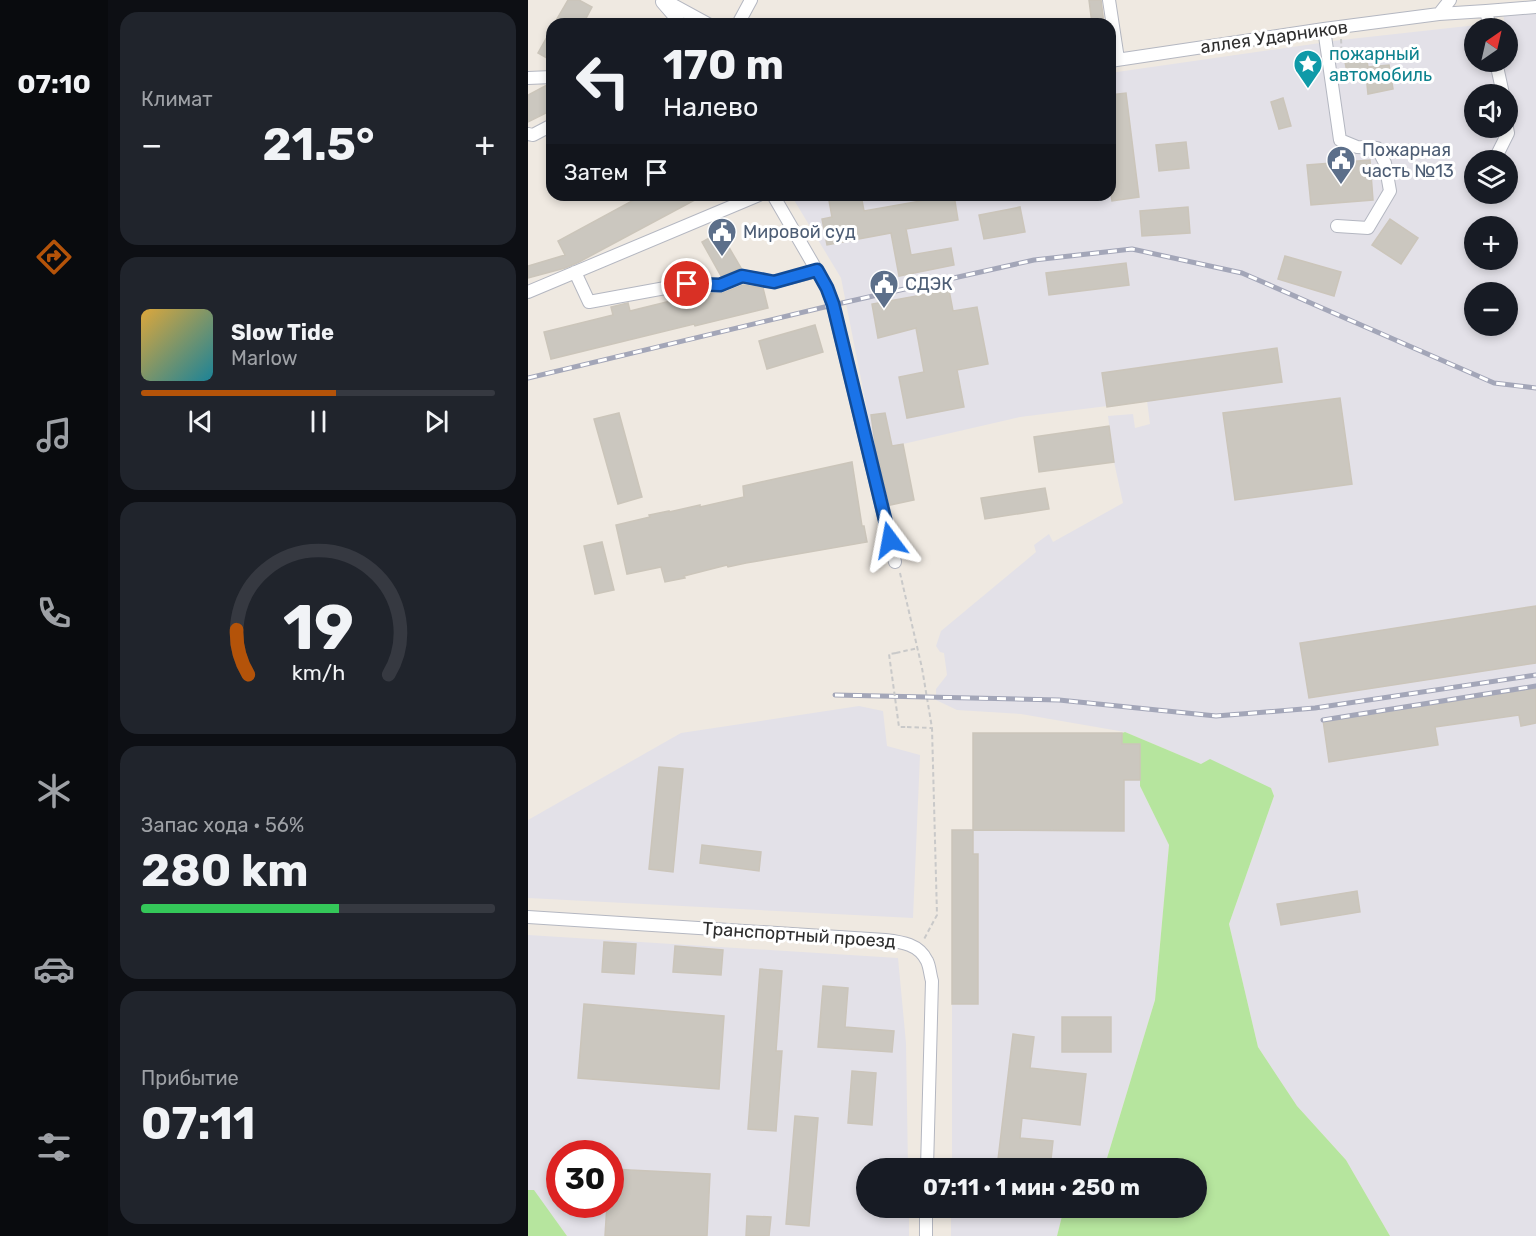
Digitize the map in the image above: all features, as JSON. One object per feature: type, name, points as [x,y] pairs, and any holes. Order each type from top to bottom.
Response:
[{"type":"street","points":[[662,0],[676,18]]},
{"type":"street","points":[[662,0],[696,18]]},
{"type":"street","points":[[741,18],[751,0]]},
{"type":"street","points":[[1109,0],[1110,18]]},
{"type":"street","points":[[1439,14],[1450,0]]},
{"type":"street","name":"аллея Ударников","points":[[1116,60],[1439,14],[1536,7]]},
{"type":"street","points":[[1486,11],[1488,18]]},
{"type":"street","points":[[1324,29],[1340,140],[1357,147],[1377,148],[1385,163],[1390,191],[1368,228],[1337,226]]},
{"type":"street","points":[[528,78],[546,77]]},
{"type":"street","points":[[528,134],[533,135],[546,128]]},
{"type":"street","points":[[528,292],[745,201]]},
{"type":"street","points":[[777,201],[827,288],[833,304],[895,562]]},
{"type":"street","points":[[575,272],[589,302],[687,284],[720,285],[742,276],[774,282],[817,270]]},
{"type":"street","name":"Транспортный проезд","points":[[528,917],[885,940],[904,942],[918,950],[928,962],[932,981],[927,1158]]},
{"type":"street","points":[[926,1218],[926,1236]]},
{"type":"path","points":[[1339,27],[1342,57]]},
{"type":"path","points":[[895,562],[900,571],[918,648],[932,728],[937,915],[918,950]]},
{"type":"path","points":[[918,648],[889,654],[899,727],[932,728]]},
{"type":"shaded area","points":[[1536,0],[1536,1236],[1390,1236],[1346,1160],[1297,1106],[1258,1047],[1229,924],[1274,796],[1271,788],[1201,764],[1125,732],[1021,714],[957,710],[936,700],[936,689],[947,675],[944,653],[940,652],[936,646],[941,631],[1036,552],[1034,545],[1049,534],[1053,542],[1123,503],[1114,462],[1108,416],[1133,414],[1135,428],[1150,424],[1147,401],[1020,417],[903,444],[914,500],[886,505],[841,278],[795,201],[1116,201],[1116,72],[1341,40],[1464,26],[1464,72],[1518,72],[1518,18],[1504,18],[1503,6]]},
{"type":"shaded area","points":[[859,706],[883,711],[887,746],[920,755],[913,918],[528,898],[528,820],[681,733]]},
{"type":"shaded area","points":[[973,733],[1122,733],[1122,744],[1140,744],[1140,786],[1169,845],[1155,1000],[1107,1158],[952,1158],[952,830],[973,829]]},
{"type":"shaded area","points":[[528,935],[898,958],[906,1043],[908,1158],[856,1158],[856,1218],[909,1218],[909,1236],[567,1236],[554,1218],[624,1218],[624,1140],[546,1140],[546,1207],[534,1191],[528,1190]]},
{"type":"shaded area","points":[[951,1218],[1062,1218],[1057,1236],[951,1236]]},
{"type":"green space","points":[[1125,732],[1201,764],[1210,759],[1271,788],[1274,796],[1229,924],[1258,1047],[1297,1106],[1346,1160],[1390,1236],[1057,1236],[1062,1218],[1207,1218],[1207,1158],[1107,1158],[1155,1000],[1169,845],[1140,786],[1140,744],[1122,744],[1122,733]]},
{"type":"green space","points":[[528,1190],[534,1190],[546,1207],[546,1218],[554,1218],[567,1236],[528,1236]]},
{"type":"building","points":[[568,0],[579,0],[592,7],[586,18],[558,18]]},
{"type":"building","points":[[1089,0],[1101,0],[1103,18],[1091,18]]},
{"type":"building","points":[[546,39],[546,58],[538,53]]},
{"type":"building","points":[[1365,49],[1368,67],[1389,65],[1393,89],[1368,94],[1366,75],[1348,77],[1343,52]]},
{"type":"building","points":[[546,86],[546,113],[528,122],[528,95]]},
{"type":"building","points":[[1126,93],[1139,197],[1116,200],[1116,94]]},
{"type":"building","points":[[1283,98],[1291,126],[1279,129],[1271,102]]},
{"type":"building","points":[[1186,142],[1189,168],[1159,171],[1156,145]]},
{"type":"building","name":"Пожарная часть №13","points":[[1370,160],[1373,200],[1311,205],[1307,165]]},
{"type":"building","points":[[632,201],[693,201],[579,262],[528,278],[528,266],[565,255],[558,241]]},
{"type":"building","points":[[829,201],[862,201],[864,211],[920,201],[955,201],[958,220],[906,229],[911,255],[951,248],[954,265],[899,276],[891,233],[827,245],[822,219],[832,217]]},
{"type":"building","points":[[1020,207],[1025,232],[984,239],[979,215]]},
{"type":"building","points":[[1188,207],[1190,233],[1142,236],[1140,211]]},
{"type":"building","points":[[1390,219],[1418,238],[1401,264],[1372,245]]},
{"type":"building","name":"Мировой суд","points":[[720,232],[741,268],[721,276],[702,242]]},
{"type":"building","points":[[1285,256],[1341,272],[1334,296],[1278,279]]},
{"type":"building","points":[[1126,263],[1129,285],[1049,295],[1046,273]]},
{"type":"building","points":[[743,285],[763,288],[768,308],[551,359],[544,332],[613,315],[611,307],[628,303],[630,311],[691,296],[692,302],[708,298],[707,294],[723,293]]},
{"type":"building","points":[[949,290],[953,311],[977,307],[988,364],[957,370],[964,407],[907,418],[899,377],[924,372],[916,328],[878,338],[872,304]]},
{"type":"building","points":[[815,325],[823,352],[767,369],[759,341]]},
{"type":"building","points":[[1277,348],[1282,382],[1107,407],[1102,373]]},
{"type":"building","points":[[1340,398],[1352,484],[1235,500],[1223,413]]},
{"type":"building","points":[[619,413],[642,497],[618,504],[594,419]]},
{"type":"building","points":[[885,413],[892,446],[903,444],[914,500],[890,505],[876,450],[871,415]]},
{"type":"building","points":[[1109,426],[1114,462],[1039,472],[1034,437]]},
{"type":"building","points":[[852,462],[862,526],[864,526],[867,542],[728,567],[727,565],[665,582],[661,567],[627,574],[616,525],[650,517],[649,515],[744,497],[743,486]]},
{"type":"building","points":[[1045,488],[1049,509],[985,519],[981,498]]},
{"type":"building","points":[[602,542],[614,590],[595,594],[584,546]]},
{"type":"building","points":[[1536,606],[1536,663],[1309,698],[1300,643]]},
{"type":"building","points":[[1536,687],[1536,723],[1521,726],[1519,715],[1435,727],[1438,745],[1329,762],[1323,720]]},
{"type":"building","points":[[973,733],[1122,733],[1122,744],[1140,744],[1140,780],[1124,780],[1124,831],[973,830]]},
{"type":"building","points":[[659,767],[683,769],[673,872],[649,869]]},
{"type":"building","points":[[952,830],[973,830],[973,854],[978,854],[978,1004],[952,1004]]},
{"type":"building","points":[[702,845],[761,852],[759,871],[700,863]]},
{"type":"building","points":[[1357,891],[1360,912],[1281,925],[1277,904]]},
{"type":"building","points":[[604,942],[636,944],[634,974],[602,972]]},
{"type":"building","points":[[675,946],[723,950],[721,975],[673,972]]},
{"type":"building","points":[[760,969],[782,971],[776,1051],[782,1051],[776,1131],[748,1129]]},
{"type":"building","points":[[823,986],[848,988],[845,1027],[894,1031],[892,1052],[818,1047]]},
{"type":"building","points":[[584,1004],[724,1016],[719,1089],[578,1078]]},
{"type":"building","points":[[1062,1017],[1111,1017],[1111,1052],[1062,1052]]},
{"type":"building","points":[[1013,1034],[1034,1037],[1030,1068],[1086,1074],[1080,1125],[1022,1118],[1020,1138],[1053,1141],[1051,1158],[998,1158]]},
{"type":"building","points":[[852,1071],[876,1073],[872,1125],[848,1123]]},
{"type":"building","points":[[795,1116],[818,1118],[809,1226],[786,1224]]},
{"type":"building","points":[[624,1170],[710,1174],[707,1236],[605,1236],[606,1218],[624,1218]]},
{"type":"building","points":[[747,1216],[771,1217],[769,1236],[746,1236]]},
{"type":"railway","points":[[528,378],[833,305],[1034,260],[1132,249],[1242,273],[1494,383],[1536,388]]},
{"type":"railway","points":[[835,695],[1059,700],[1216,716],[1315,708],[1536,675]]},
{"type":"railway","points":[[1323,720],[1536,686]]},
{"type":"place","name":"пожарный автомобиль","points":[[1308,90]]},
{"type":"place","name":"Пожарная часть №13","points":[[1341,186]]},
{"type":"place","name":"Мировой суд","points":[[722,258]]},
{"type":"place","name":"СДЭК","points":[[884,310]]},
{"type":"route","points":[[687,284],[720,285],[742,276],[774,282],[817,270],[833,304],[890,540]]}]
